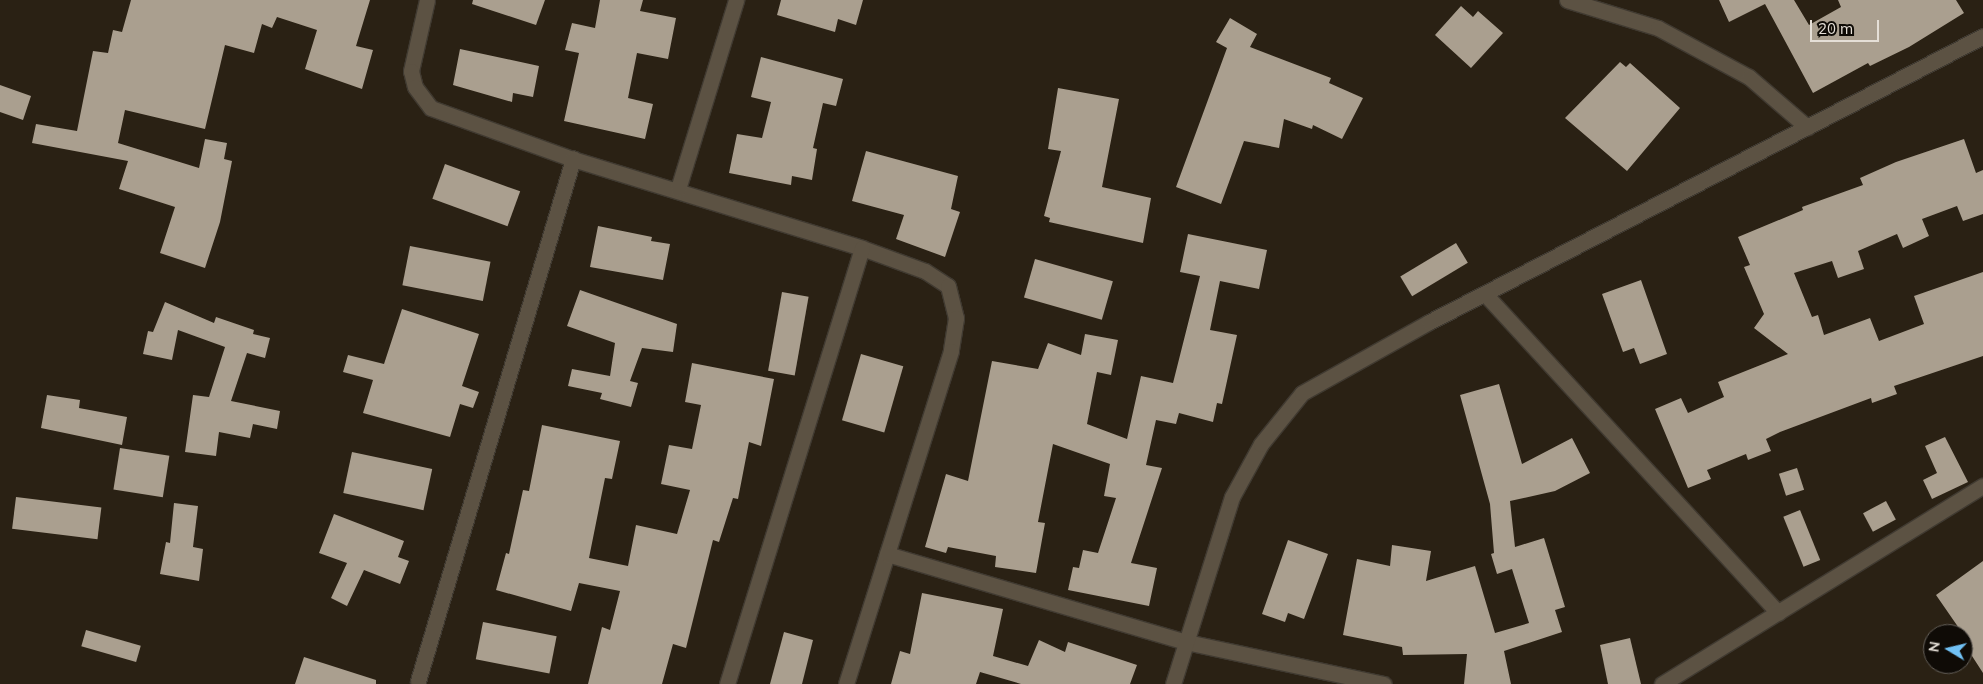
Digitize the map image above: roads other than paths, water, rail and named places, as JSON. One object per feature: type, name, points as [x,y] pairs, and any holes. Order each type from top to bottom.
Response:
[{"type":"street","points":[[427,0],[411,71],[421,98],[430,108],[573,159],[862,248],[925,271],[948,286],[956,318],[951,351],[846,684]]},
{"type":"street","points":[[678,190],[736,0]]},
{"type":"street","points":[[1567,0],[1658,28],[1749,77],[1807,127]]},
{"type":"street","points":[[1173,684],[1232,497],[1261,444],[1302,393],[1485,294],[1983,36]]},
{"type":"street","points":[[418,681],[573,159]]},
{"type":"street","points":[[727,684],[862,248]]},
{"type":"street","points":[[1485,294],[1778,613]]},
{"type":"street","points":[[1662,684],[1983,486]]},
{"type":"street","points":[[887,554],[1186,642],[1384,684]]}]
